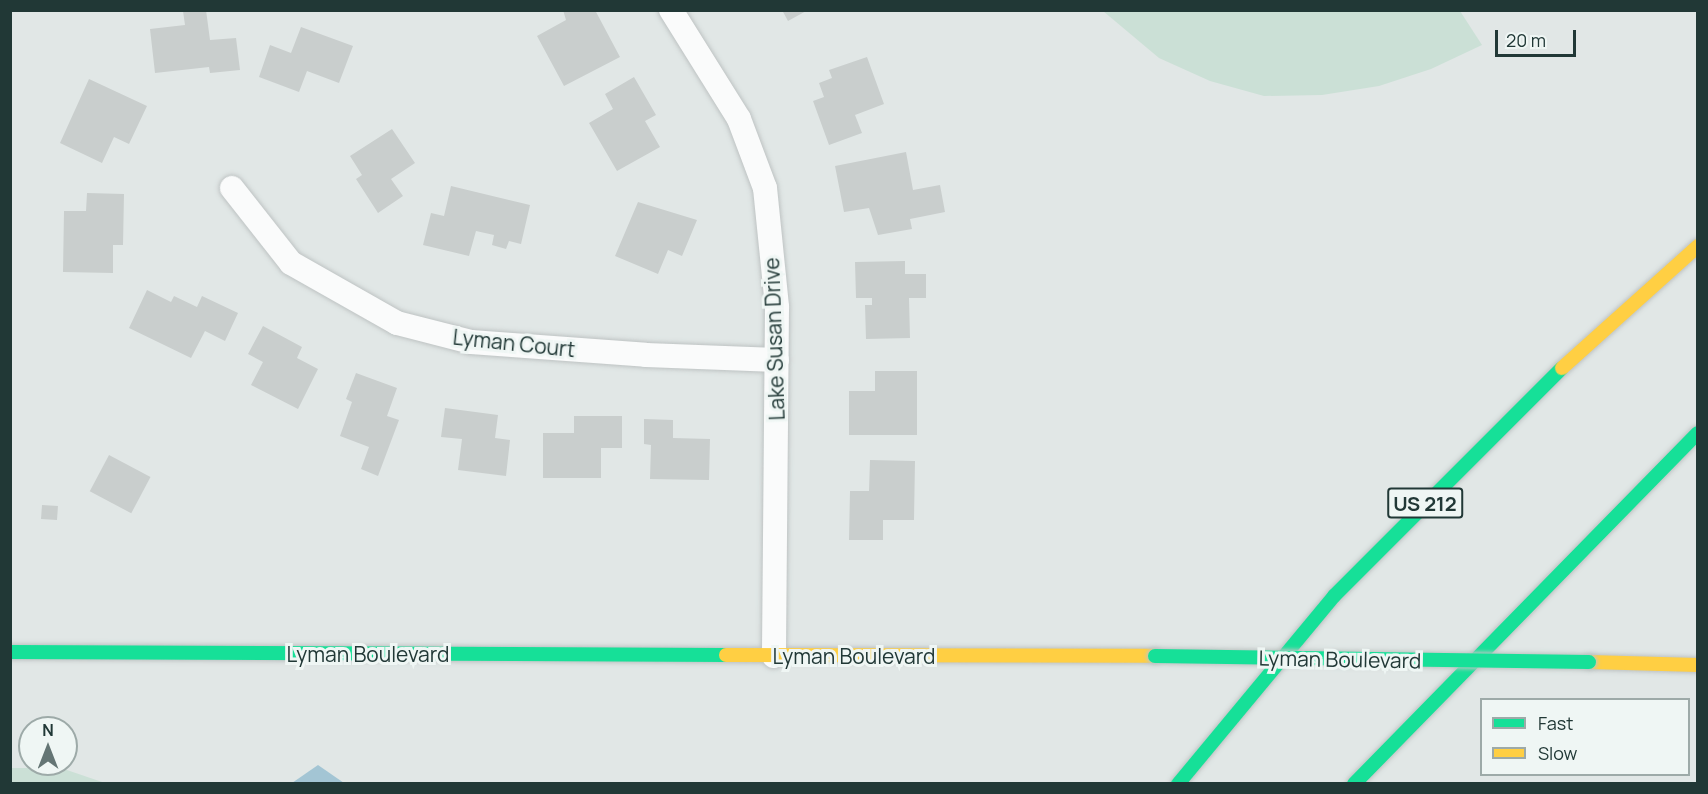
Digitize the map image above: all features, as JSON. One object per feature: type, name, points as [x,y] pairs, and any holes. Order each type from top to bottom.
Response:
[{"type":"main road","name":"US 212","points":[[1178,783],[1334,596],[1525,401],[1698,246]]},
{"type":"main road","points":[[1354,783],[1698,433]]},
{"type":"main road","name":"Lyman Boulevard","points":[[10,652],[1155,657],[1698,665]]},
{"type":"street","name":"Lake Susan Drive","points":[[671,10],[738,118],[765,188],[777,307],[774,657]]},
{"type":"street","name":"Lyman Court","points":[[232,188],[291,263],[397,323],[471,342],[646,355],[777,360]]},
{"type":"green space","points":[[1103,11],[1460,11],[1482,45],[1431,69],[1379,86],[1322,95],[1264,96],[1210,81],[1159,58]]},
{"type":"green space","points":[[10,768],[18,768],[18,776],[78,776],[78,774],[105,783],[11,783]]},
{"type":"water","points":[[318,765],[344,783],[292,783]]},
{"type":"building","points":[[206,10],[210,40],[236,38],[240,70],[210,73],[209,67],[155,73],[150,29],[185,25],[183,11]]},
{"type":"building","points":[[563,10],[595,10],[620,57],[564,86],[537,36],[566,20]]},
{"type":"building","points":[[782,10],[808,10],[788,21]]},
{"type":"building","points":[[301,27],[353,46],[339,83],[307,71],[299,92],[259,77],[270,45],[291,53]]},
{"type":"building","points":[[867,57],[884,104],[855,115],[862,133],[829,145],[813,101],[824,97],[819,83],[832,78],[829,70]]},
{"type":"building","points":[[634,77],[656,115],[645,121],[660,147],[617,171],[589,123],[613,109],[605,94]]},
{"type":"building","points":[[89,79],[147,106],[129,144],[114,137],[102,163],[60,143]]},
{"type":"building","points":[[392,129],[415,163],[391,179],[403,196],[378,213],[356,179],[362,175],[350,156]]},
{"type":"building","points":[[906,152],[913,190],[940,185],[945,212],[910,219],[912,229],[878,235],[869,208],[844,212],[835,166]]},
{"type":"building","points":[[451,186],[530,205],[521,244],[509,241],[506,249],[492,245],[494,235],[476,231],[469,256],[423,245],[431,213],[444,216]]},
{"type":"building","points":[[87,193],[124,194],[123,245],[113,245],[113,273],[63,272],[64,211],[86,211]]},
{"type":"building","points":[[638,202],[697,220],[682,256],[668,250],[658,274],[615,256]]},
{"type":"building","points":[[905,261],[905,274],[926,274],[926,298],[909,298],[910,338],[866,339],[865,305],[872,305],[872,298],[856,298],[855,262]]},
{"type":"building","points":[[147,290],[171,302],[174,296],[197,307],[202,296],[238,313],[225,341],[205,331],[191,358],[129,328]]},
{"type":"building","points":[[263,326],[302,347],[297,358],[318,369],[298,409],[251,385],[263,362],[248,354]]},
{"type":"building","points":[[875,371],[917,371],[917,435],[849,435],[849,391],[875,391]]},
{"type":"building","points":[[356,373],[397,388],[387,416],[399,420],[378,476],[361,469],[369,447],[340,436],[352,402],[346,399]]},
{"type":"building","points":[[445,408],[498,415],[495,438],[510,440],[506,476],[458,470],[462,439],[441,437]]},
{"type":"building","points":[[574,416],[622,416],[622,448],[601,448],[601,478],[543,478],[543,433],[574,433]]},
{"type":"building","points":[[644,419],[673,420],[673,438],[710,439],[709,480],[650,479],[651,445],[644,444]]},
{"type":"building","points":[[109,455],[150,477],[131,513],[90,491]]},
{"type":"building","points":[[870,460],[915,461],[914,520],[883,520],[883,540],[849,540],[850,491],[869,491]]},
{"type":"building","points":[[42,505],[58,506],[57,520],[41,519]]},
{"type":"traffic: fast","points":[[1178,784],[1334,596],[1562,368]]},
{"type":"traffic: fast","points":[[1354,784],[1698,433]]},
{"type":"traffic: fast","points":[[10,652],[726,655]]},
{"type":"traffic: fast","points":[[1155,656],[1589,662]]},
{"type":"traffic: slow","points":[[1562,368],[1698,246]]},
{"type":"traffic: slow","points":[[726,655],[1155,656]]},
{"type":"traffic: slow","points":[[1589,662],[1698,665]]}]
